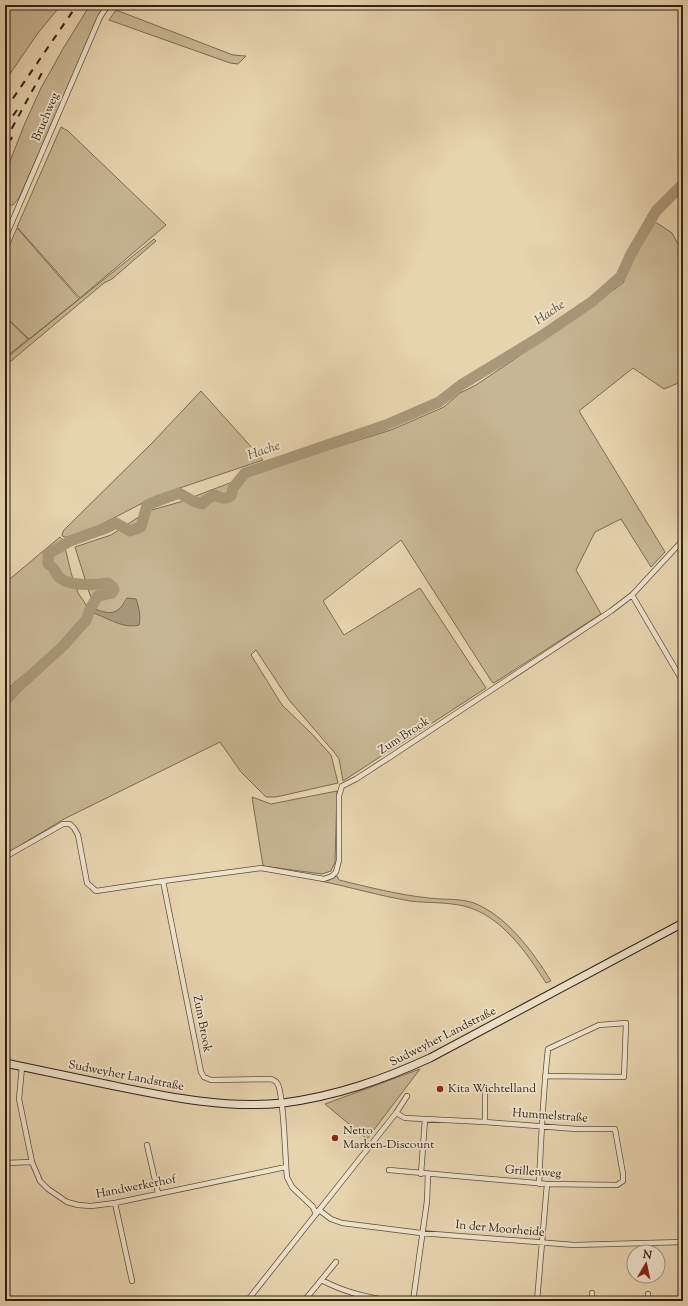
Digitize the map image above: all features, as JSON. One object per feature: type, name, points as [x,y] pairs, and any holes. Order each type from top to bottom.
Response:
[{"type":"main road","name":"Sudweyher Landstraße","points":[[5,1063],[180,1098],[247,1104],[282,1103],[330,1095],[390,1076],[430,1058],[683,923]]},
{"type":"street","name":"Bruchweg","points":[[5,238],[100,18],[108,5]]},
{"type":"street","name":"Zum Brook","points":[[5,857],[63,824],[70,824],[78,835],[87,883],[96,891],[261,868],[324,879],[332,876],[336,872],[339,860],[339,796],[342,786],[356,779],[390,757],[611,611],[632,595],[683,540]]},
{"type":"street","points":[[632,595],[683,682]]},
{"type":"street","name":"Zum Brook","points":[[163,881],[201,1072],[204,1077],[211,1080],[272,1079],[277,1083],[280,1089],[282,1103]]},
{"type":"street","points":[[539,1184],[541,1126],[545,1076],[548,1049],[599,1025],[626,1023],[624,1077],[545,1076]]},
{"type":"street","name":"Handwerkerhof","points":[[22,1067],[19,1099],[32,1162],[40,1180],[48,1189],[67,1202],[91,1206],[115,1203],[286,1168]]},
{"type":"street","points":[[485,1093],[485,1122]]},
{"type":"street","points":[[247,1301],[396,1113],[407,1096]]},
{"type":"street","points":[[282,1103],[287,1177],[292,1187],[318,1212]]},
{"type":"street","name":"Hummelstraße","points":[[396,1113],[405,1118],[576,1129],[615,1130]]},
{"type":"street","points":[[421,1174],[425,1119]]},
{"type":"street","name":"Grillenweg","points":[[389,1170],[539,1184],[617,1185],[623,1181],[623,1174],[615,1130]]},
{"type":"street","points":[[148,1145],[158,1194]]},
{"type":"street","points":[[5,1163],[32,1162]]},
{"type":"street","points":[[412,1301],[427,1201],[428,1174]]},
{"type":"street","points":[[537,1301],[546,1184]]},
{"type":"street","points":[[115,1203],[132,1281]]},
{"type":"street","name":"In der Moorheide","points":[[318,1212],[342,1223],[421,1233],[574,1246],[683,1242]]},
{"type":"street","points":[[304,1301],[336,1262]]},
{"type":"street","points":[[320,1280],[355,1295],[391,1301]]},
{"type":"street","points":[[592,1294],[592,1301]]},
{"type":"street","points":[[648,1294],[648,1301]]},
{"type":"shaded area","points":[[5,5],[61,5],[38,33],[5,81]]},
{"type":"shaded area","points":[[90,5],[106,5],[100,15],[19,198],[13,205],[5,205],[5,174],[25,123],[41,88]]},
{"type":"shaded area","points":[[116,10],[233,55],[246,56],[238,64],[230,63],[109,20]]},
{"type":"shaded area","points":[[61,127],[68,131],[166,225],[80,298],[17,227]]},
{"type":"shaded area","points":[[654,221],[672,233],[683,253],[683,381],[664,389],[633,368],[579,411],[665,552],[651,567],[621,519],[595,532],[576,570],[601,614],[494,683],[401,540],[323,601],[344,635],[420,588],[486,688],[343,781],[339,759],[289,700],[256,650],[251,655],[282,705],[331,755],[338,783],[276,797],[266,797],[241,772],[220,742],[64,819],[5,855],[5,708],[18,692],[66,649],[87,624],[95,607],[75,547],[111,535],[148,511],[180,502],[269,468],[391,430],[444,407],[460,393],[476,385],[540,342],[623,283],[633,256]]},
{"type":"shaded area","points":[[17,228],[79,299],[29,339],[5,316],[5,255]]},
{"type":"shaded area","points":[[154,239],[156,241],[112,279],[104,283],[5,366],[5,359]]},
{"type":"shaded area","points":[[5,317],[28,339],[5,358]]},
{"type":"shaded area","points":[[201,391],[263,460],[156,496],[102,524],[79,534],[69,537],[62,536],[63,531],[153,442]]},
{"type":"shaded area","points":[[60,537],[63,540],[78,592],[87,609],[85,617],[79,626],[69,636],[15,682],[5,693],[5,583]]},
{"type":"shaded area","points":[[127,598],[136,599],[140,619],[139,625],[127,626],[93,613],[86,620],[91,607],[103,612],[115,612],[122,606]]},
{"type":"shaded area","points":[[337,791],[335,862],[331,871],[322,874],[263,866],[252,797],[271,804]]},
{"type":"shaded area","points":[[337,876],[339,880],[418,897],[463,900],[474,903],[497,917],[518,936],[536,958],[551,981],[546,983],[521,948],[501,926],[477,911],[464,906],[399,899],[321,881],[329,880]]},
{"type":"shaded area","points":[[420,1069],[367,1139],[325,1104]]},
{"type":"waterway","name":"Hache","points":[[5,701],[63,646],[86,620],[91,607],[98,596],[112,593],[114,590],[108,583],[75,584],[62,580],[48,564],[48,554],[70,541],[116,523],[130,531],[141,527],[147,505],[179,493],[202,504],[215,495],[227,498],[231,496],[233,488],[245,473],[386,425],[439,402],[461,385],[540,337],[593,301],[621,276],[631,254],[656,211],[683,184]]},
{"type":"railway","points":[[5,110],[77,5]]},
{"type":"railway","points":[[5,141],[43,71]]},
{"type":"railway","points":[[5,127],[17,110]]},
{"type":"railway","points":[[5,153],[12,137]]},
{"type":"place","name":"Kita Wichtelland","points":[[440,1089]]},
{"type":"place","name":"Netto Marken-Discount","points":[[335,1138]]}]
